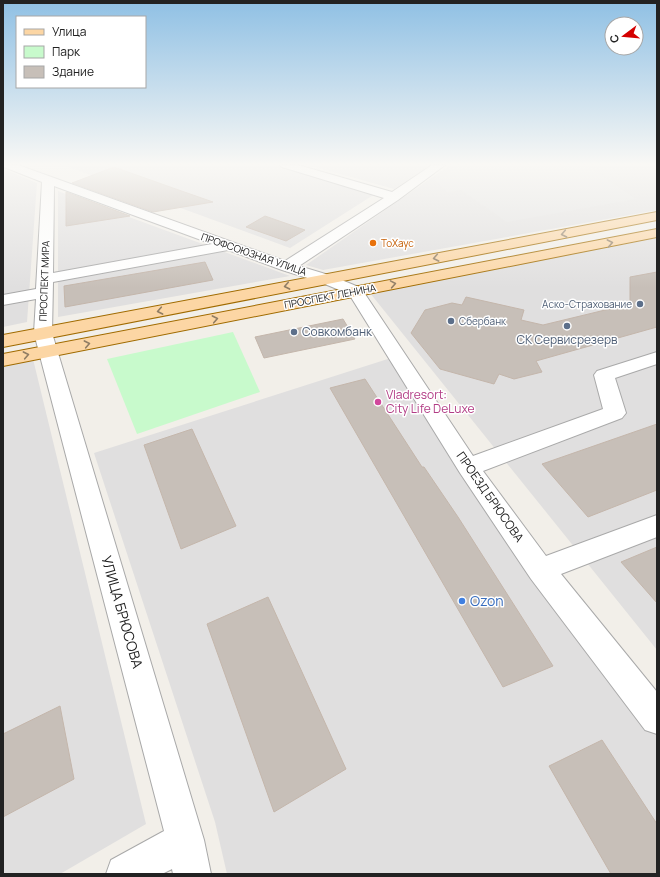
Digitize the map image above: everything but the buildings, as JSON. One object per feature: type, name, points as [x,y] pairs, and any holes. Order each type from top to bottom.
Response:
[{"type":"main road","name":"ПРОСПЕКТ ЛЕНИНА","points":[[3,360],[46,342],[326,279],[657,216]]},
{"type":"main road","name":"ПРОСПЕКТ ЛЕНИНА","points":[[3,341],[46,342],[355,291],[657,234]]},
{"type":"street","name":"ПРОСПЕКТ МИРА","points":[[46,342],[44,286],[47,206]]},
{"type":"street","name":"ПРОФСОЮЗНАЯ УЛИЦА","points":[[117,206],[287,267],[326,279]]},
{"type":"street","points":[[287,267],[380,206]]},
{"type":"street","points":[[3,300],[44,286],[228,246]]},
{"type":"street","points":[[326,279],[355,291]]},
{"type":"street","name":"ПРОЕЗД БРЮСОВА","points":[[355,291],[468,467],[541,570],[657,718]]},
{"type":"street","name":"УЛИЦА БРЮСОВА","points":[[46,342],[188,857]]},
{"type":"street","points":[[468,467],[615,413],[604,375],[657,358]]},
{"type":"street","points":[[541,570],[657,526]]},
{"type":"street","points":[[125,874],[188,857]]},
{"type":"shaded area","points":[[3,206],[35,206],[27,322],[3,327]]},
{"type":"shaded area","points":[[58,206],[99,206],[290,276],[58,317]]},
{"type":"shaded area","points":[[175,206],[356,206],[290,248]]},
{"type":"shaded area","points":[[391,206],[657,206],[657,210],[323,270],[306,265]]},
{"type":"shaded area","points":[[484,206],[597,206],[507,222]]},
{"type":"shaded area","points":[[657,238],[657,650],[370,293]]},
{"type":"shaded area","points":[[394,357],[657,719],[657,874],[227,874],[215,822],[94,453]]},
{"type":"shaded area","points":[[33,359],[146,824],[60,874],[3,874],[3,365]]},
{"type":"green space","points":[[233,332],[260,392],[137,434],[107,359]]},
{"type":"place","name":"ТоХаус","points":[[373,243]]},
{"type":"place","name":"Аско-Страхование","points":[[640,304]]},
{"type":"place","name":"Сбербанк","points":[[451,321]]},
{"type":"place","name":"СК Сервисрезерв","points":[[567,326]]},
{"type":"place","name":"Совкомбанк","points":[[294,332]]},
{"type":"place","name":"Vladresort: City Life DeLuxe","points":[[378,402]]},
{"type":"place","name":"Ozon","points":[[462,601]]}]
